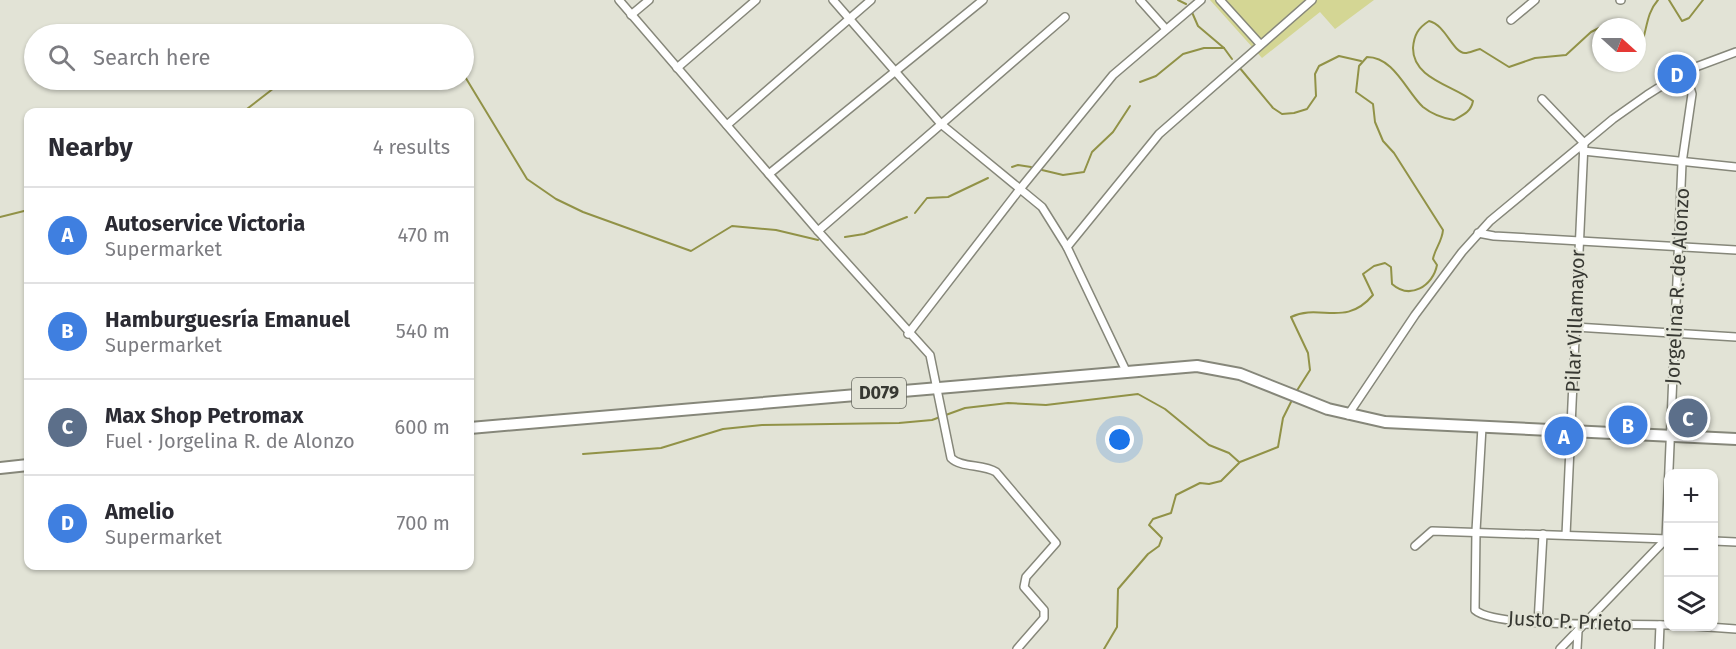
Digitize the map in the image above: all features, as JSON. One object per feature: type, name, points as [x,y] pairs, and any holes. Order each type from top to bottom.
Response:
[{"type":"main road","name":"D079","points":[[474,428],[1127,373],[1171,367],[1208,368],[1240,374],[1348,415],[1400,424],[1736,439]]},
{"type":"main road","points":[[0,468],[24,465]]},
{"type":"street","points":[[619,0],[818,231],[930,355],[939,388],[951,458],[955,462],[990,468],[996,472],[1056,543],[1026,577],[1024,586],[1044,610],[1044,618],[1017,649]]},
{"type":"street","points":[[631,15],[649,0]]},
{"type":"street","points":[[678,68],[756,0]]},
{"type":"street","points":[[833,0],[941,124],[1042,207],[1066,247],[1127,373]]},
{"type":"street","points":[[727,125],[871,0]]},
{"type":"street","points":[[769,174],[983,0]]},
{"type":"street","points":[[1140,0],[1166,28]]},
{"type":"street","points":[[909,334],[1020,189],[1113,75],[1202,0]]},
{"type":"street","points":[[1220,0],[1260,44]]},
{"type":"street","points":[[1066,247],[1159,134],[1312,0]]},
{"type":"street","points":[[1511,20],[1534,0]]},
{"type":"street","points":[[818,231],[1065,18]]},
{"type":"street","points":[[1348,415],[1415,315],[1478,233],[1638,101],[1685,72],[1736,52]]},
{"type":"street","name":"Jorgelina R. de Alonzo","points":[[1667,523],[1682,163],[1692,94],[1685,72]]},
{"type":"street","points":[[1542,99],[1583,147],[1682,163],[1736,167]]},
{"type":"street","name":"Pilar Villamayor","points":[[1566,534],[1583,147]]},
{"type":"street","points":[[1478,233],[1736,250]]},
{"type":"street","points":[[1575,327],[1736,337]]},
{"type":"street","points":[[1476,531],[1482,427]]},
{"type":"street","points":[[1415,546],[1432,531],[1664,539]]},
{"type":"street","name":"Justo P. Prieto","points":[[1476,531],[1473,604],[1479,614],[1580,627],[1664,625]]},
{"type":"street","points":[[1538,623],[1543,534]]},
{"type":"street","points":[[1718,541],[1736,542]]},
{"type":"street","points":[[1560,649],[1664,542]]},
{"type":"street","points":[[1659,649],[1664,625]]},
{"type":"street","points":[[1577,649],[1580,627]]},
{"type":"street","points":[[1718,628],[1736,629]]},
{"type":"green space","points":[[1210,0],[1374,0],[1335,29],[1320,12],[1262,58]]},
{"type":"waterway","points":[[1178,0],[1186,4]]},
{"type":"waterway","points":[[1646,27],[1649,15],[1658,0]]},
{"type":"waterway","points":[[1669,0],[1682,21],[1689,18],[1703,0]]},
{"type":"waterway","points":[[1191,10],[1198,26],[1224,48],[1232,59]]},
{"type":"waterway","points":[[1296,392],[1310,370],[1308,353],[1291,317],[1312,312],[1342,313],[1363,305],[1373,295],[1363,274],[1374,266],[1385,263],[1391,267],[1392,284],[1399,289],[1413,291],[1431,279],[1437,265],[1433,259],[1443,230],[1394,153],[1383,141],[1375,122],[1373,104],[1356,92],[1359,66],[1367,57],[1376,58],[1385,63],[1399,76],[1423,107],[1438,116],[1454,120],[1468,111],[1473,101],[1427,74],[1415,59],[1413,48],[1416,36],[1419,29],[1429,21],[1435,23],[1460,52],[1467,53],[1480,49],[1509,67],[1535,58],[1566,55],[1592,32]]},
{"type":"waterway","points":[[1140,82],[1156,76],[1183,54],[1204,48],[1224,48]]},
{"type":"waterway","points":[[1239,67],[1273,108],[1282,114],[1307,109],[1316,96],[1315,74],[1319,66],[1339,56],[1361,61]]},
{"type":"waterway","points":[[248,108],[271,90]]},
{"type":"waterway","points":[[473,90],[527,179],[556,199],[583,212],[691,251],[732,226],[776,230],[818,240]]},
{"type":"waterway","points":[[1042,170],[1063,175],[1084,172],[1092,152],[1113,132],[1130,106]]},
{"type":"waterway","points":[[1012,167],[1018,165],[1031,167]]},
{"type":"waterway","points":[[915,213],[927,198],[948,197],[988,178]]},
{"type":"waterway","points":[[0,217],[24,211]]},
{"type":"waterway","points":[[845,237],[864,234],[907,217]]},
{"type":"waterway","points":[[583,454],[661,448],[723,429],[762,425],[899,423],[932,420],[965,408],[1008,403],[1046,405],[1138,394],[1165,409],[1209,445],[1229,453],[1239,462]]},
{"type":"waterway","points":[[1104,649],[1117,627],[1118,589],[1148,554],[1159,546],[1162,538],[1149,525],[1153,519],[1171,513],[1176,495],[1200,483],[1209,484],[1221,481],[1240,462],[1278,447],[1283,418],[1292,400]]},
{"type":"place","name":"Amelio","points":[[1677,74]]},
{"type":"place","name":"Max Shop Petromax","points":[[1688,418]]},
{"type":"place","name":"Hamburguesría Emanuel","points":[[1628,425]]},
{"type":"place","name":"Autoservice Victoria","points":[[1564,436]]}]
